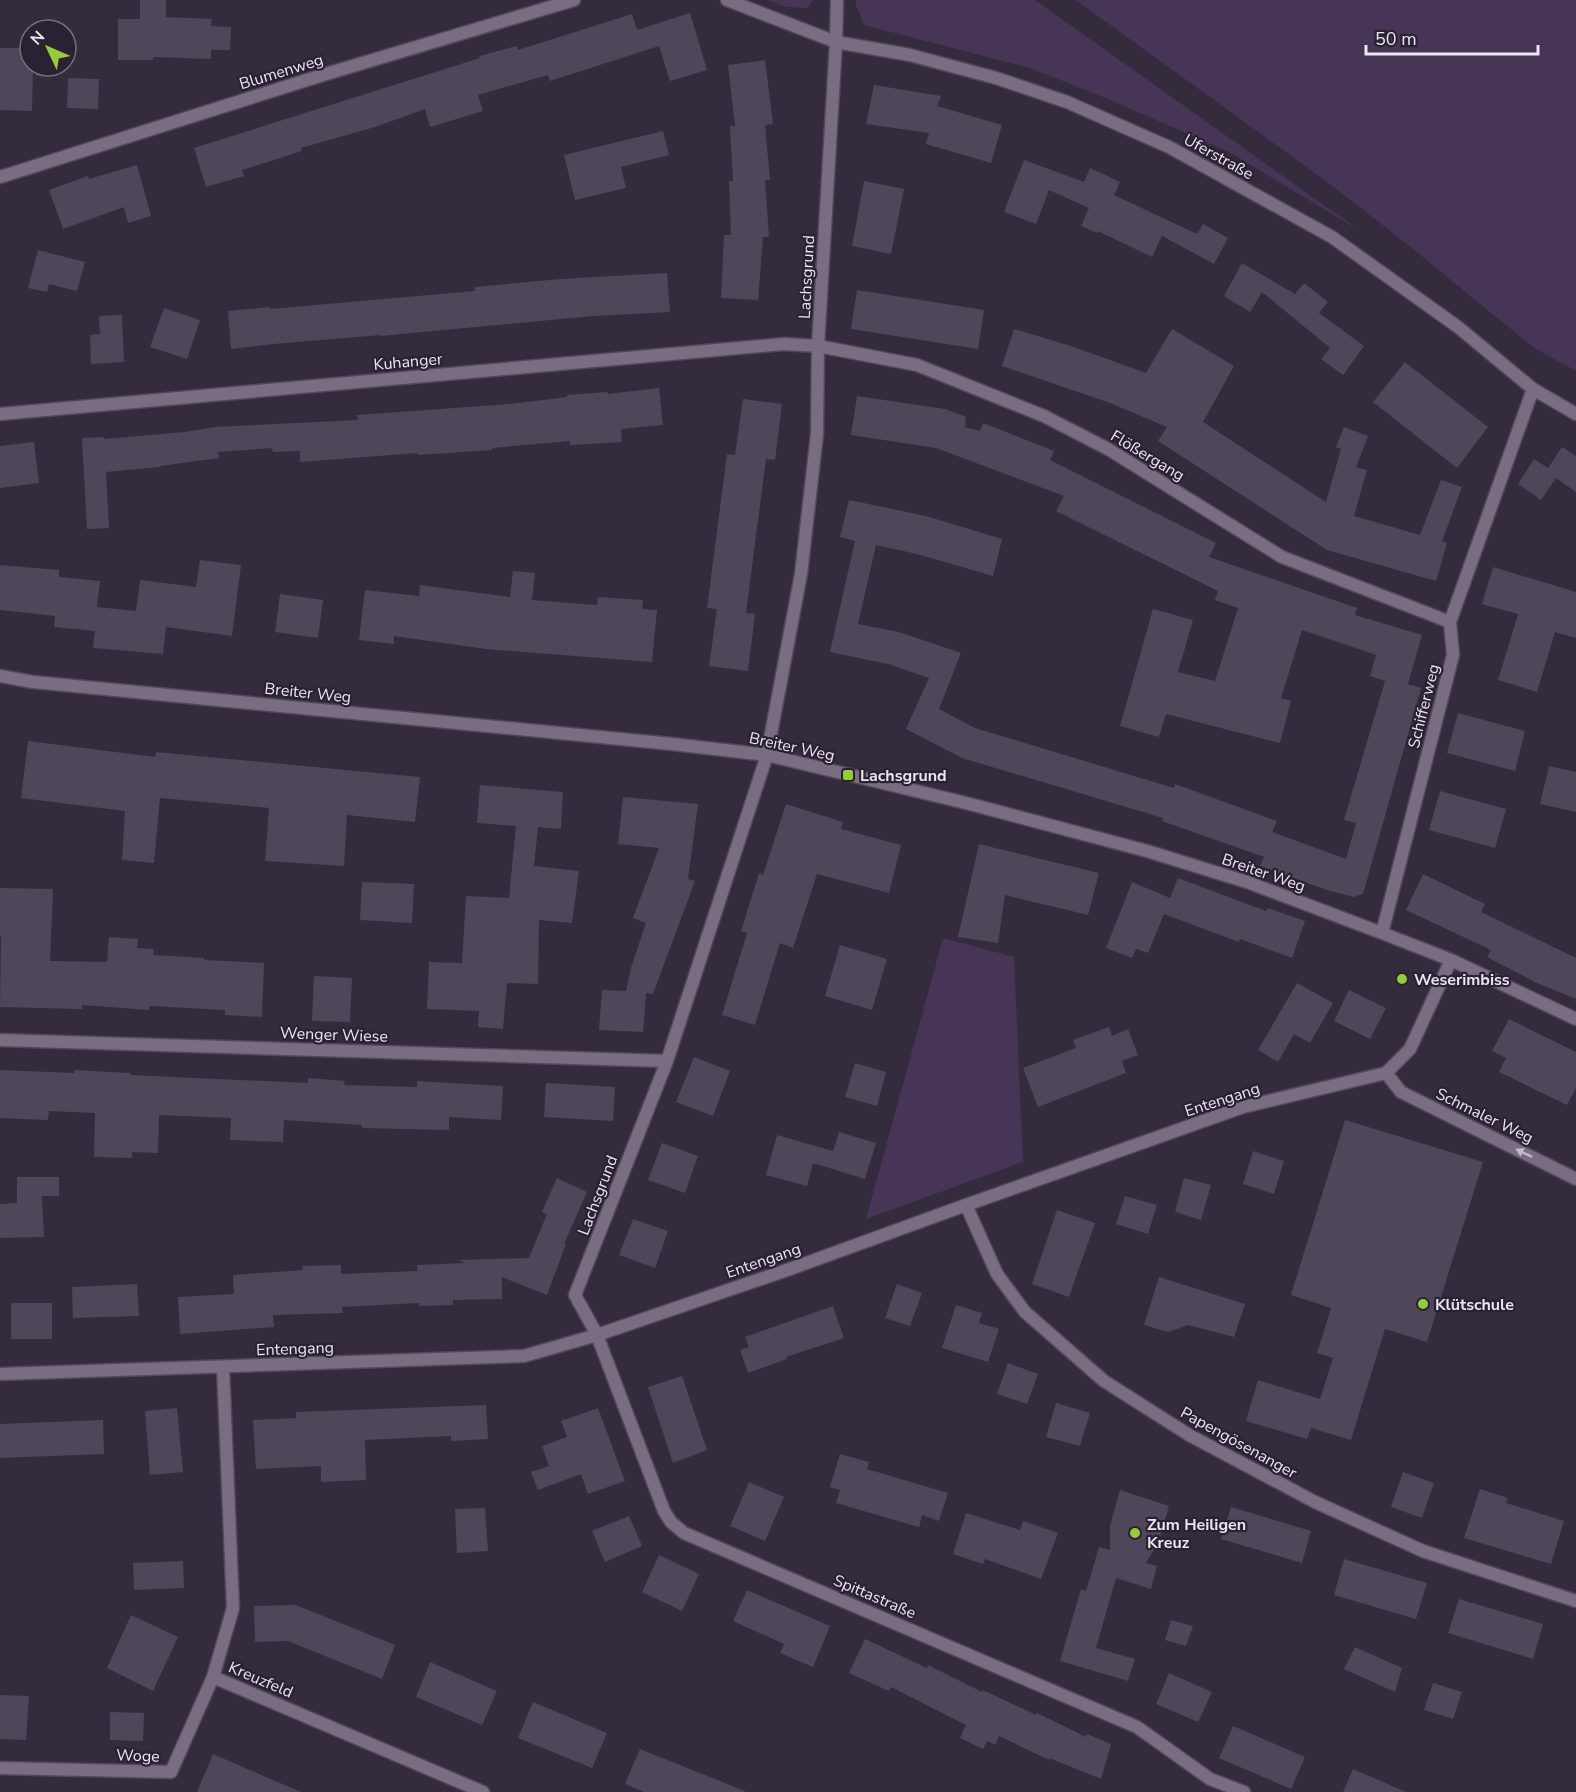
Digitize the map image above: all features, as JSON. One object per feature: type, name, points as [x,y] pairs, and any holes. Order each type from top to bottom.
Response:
[{"type":"street","name":"Blumenweg","points":[[0,177],[326,74],[574,0]]},
{"type":"street","points":[[727,0],[836,42],[837,0]]},
{"type":"street","name":"Lachsgrund","points":[[597,1335],[575,1295],[667,1061],[766,755],[801,574],[817,434],[818,346],[836,42]]},
{"type":"street","name":"Uferstraße","points":[[836,42],[910,55],[996,78],[1067,102],[1169,147],[1332,237],[1458,327],[1533,389],[1576,414]]},
{"type":"street","name":"Kuhanger","points":[[0,414],[784,344],[818,346]]},
{"type":"street","name":"Flößergang","points":[[818,346],[917,365],[1044,416],[1108,449],[1282,557],[1450,622]]},
{"type":"street","name":"Schifferweg","points":[[1382,933],[1453,655],[1450,622],[1533,389]]},
{"type":"street","name":"Breiter Weg","points":[[0,676],[33,682],[766,755],[970,804],[1147,851],[1247,882],[1451,960],[1576,1019]]},
{"type":"street","points":[[1386,1073],[1410,1049],[1451,960]]},
{"type":"street","name":"Wenger Wiese","points":[[0,1040],[667,1061]]},
{"type":"street","name":"Schmaler Weg","points":[[1386,1073],[1401,1092],[1576,1179]]},
{"type":"street","name":"Entengang","points":[[0,1374],[524,1356],[597,1335],[790,1269],[1243,1107],[1386,1073]]},
{"type":"street","name":"Papengösenanger","points":[[966,1205],[997,1274],[1025,1311],[1104,1381],[1189,1435],[1315,1502],[1423,1551],[1576,1601]]},
{"type":"street","name":"Spittastraße","points":[[597,1335],[664,1511],[671,1522],[684,1533],[1137,1727],[1210,1779],[1244,1792]]},
{"type":"street","name":"Kreuzfeld","points":[[223,1367],[233,1608],[213,1677],[483,1792]]},
{"type":"street","name":"Woge","points":[[0,1768],[171,1772],[213,1677]]},
{"type":"shaded area","points":[[768,0],[813,0],[808,8],[786,7]]},
{"type":"shaded area","points":[[856,0],[1035,0],[1362,232],[1229,152],[1108,99],[1030,68],[864,25]]},
{"type":"shaded area","points":[[1076,0],[1576,0],[1576,371],[1534,348],[1334,187]]},
{"type":"shaded area","points":[[943,938],[1014,957],[1023,1162],[866,1219]]},
{"type":"building","points":[[140,0],[166,0],[166,17],[212,19],[211,26],[231,27],[230,50],[211,50],[211,59],[153,57],[153,60],[118,60],[118,19],[140,19]]},
{"type":"building","points":[[690,13],[707,70],[670,81],[659,46],[550,81],[548,75],[478,95],[483,111],[430,127],[425,109],[375,127],[301,148],[302,151],[242,170],[244,176],[206,187],[194,148],[480,58],[479,56],[517,46],[518,50],[632,14],[637,30]]},
{"type":"building","points":[[0,48],[18,48],[18,78],[33,78],[32,111],[0,110]]},
{"type":"building","points":[[765,60],[773,124],[765,125],[770,180],[765,180],[769,237],[763,237],[758,300],[721,298],[724,235],[731,235],[729,181],[733,181],[730,126],[735,126],[728,65]]},
{"type":"building","points":[[68,78],[99,79],[98,109],[67,108]]},
{"type":"building","points":[[874,85],[941,96],[937,106],[1002,125],[991,163],[926,144],[929,133],[866,124]]},
{"type":"building","points":[[663,131],[669,155],[621,167],[626,188],[575,200],[564,155]]},
{"type":"building","points":[[1024,160],[1084,182],[1090,168],[1120,182],[1114,195],[1197,234],[1203,224],[1228,238],[1214,264],[1162,236],[1152,257],[1098,231],[1097,233],[1081,226],[1089,208],[1049,190],[1036,224],[1004,212]]},
{"type":"building","points":[[137,165],[151,216],[128,223],[124,207],[63,229],[49,190],[88,176],[89,179]]},
{"type":"building","points":[[864,181],[904,189],[891,254],[852,246]]},
{"type":"building","points":[[38,250],[85,262],[77,291],[49,284],[47,292],[28,288]]},
{"type":"building","points":[[1242,263],[1295,294],[1304,283],[1328,302],[1319,313],[1364,346],[1343,375],[1321,359],[1330,348],[1262,292],[1250,312],[1224,296]]},
{"type":"building","points":[[667,273],[670,312],[593,316],[231,349],[228,311],[475,291],[474,287],[561,279]]},
{"type":"building","points":[[857,290],[984,310],[978,349],[851,329]]},
{"type":"building","points":[[164,308],[200,320],[187,359],[150,347]]},
{"type":"building","points":[[122,315],[124,362],[91,364],[90,335],[100,334],[99,316]]},
{"type":"building","points":[[1014,329],[1071,346],[1146,373],[1172,329],[1234,366],[1203,422],[1326,502],[1341,449],[1336,447],[1344,427],[1368,436],[1356,467],[1367,470],[1354,516],[1420,535],[1441,480],[1462,487],[1442,541],[1447,543],[1436,581],[1327,550],[1158,441],[1167,427],[1110,403],[1002,366]]},
{"type":"building","points":[[1405,362],[1488,427],[1457,468],[1373,402]]},
{"type":"building","points":[[659,388],[663,425],[621,429],[622,442],[570,445],[570,441],[492,448],[492,450],[300,462],[300,451],[273,452],[272,448],[218,452],[219,458],[106,472],[109,528],[87,529],[82,438],[104,437],[104,439],[215,427],[358,420],[357,415],[510,404],[567,397],[567,395],[607,392],[608,394]]},
{"type":"building","points":[[857,396],[945,409],[966,417],[965,427],[980,431],[983,423],[1054,451],[1050,460],[1216,543],[1209,557],[1357,608],[1355,615],[1422,635],[1408,684],[1421,688],[1363,894],[1353,897],[1327,890],[1260,866],[1264,857],[1162,821],[1163,818],[962,758],[906,729],[929,678],[888,664],[830,652],[855,541],[840,537],[849,500],[926,516],[1002,539],[993,576],[917,554],[876,545],[858,624],[899,632],[961,653],[939,709],[975,728],[1174,788],[1175,784],[1277,821],[1272,832],[1346,859],[1356,823],[1344,820],[1385,681],[1370,676],[1376,655],[1302,630],[1281,698],[1291,701],[1280,743],[1166,714],[1159,737],[1120,726],[1153,609],[1193,620],[1178,672],[1215,681],[1238,608],[1215,600],[1218,591],[1056,511],[1064,496],[936,448],[851,435]]},
{"type":"building","points":[[743,399],[782,404],[775,460],[766,459],[746,613],[755,614],[748,671],[709,666],[717,609],[707,608],[727,454],[735,455]]},
{"type":"building","points":[[34,442],[39,483],[0,488],[0,446]]},
{"type":"building","points":[[1562,447],[1576,456],[1576,492],[1556,478],[1541,500],[1518,484],[1534,459],[1548,468]]},
{"type":"building","points":[[200,560],[241,565],[232,636],[166,627],[163,654],[93,648],[95,631],[54,627],[55,616],[0,610],[0,565],[59,570],[59,577],[100,581],[97,607],[136,611],[140,580],[196,587]]},
{"type":"building","points":[[1493,567],[1576,592],[1576,638],[1555,632],[1537,692],[1498,680],[1518,614],[1482,604]]},
{"type":"building","points":[[513,571],[535,573],[532,600],[597,605],[598,597],[643,600],[642,609],[657,610],[652,662],[486,649],[394,636],[394,644],[359,640],[365,590],[419,596],[420,585],[510,597]]},
{"type":"building","points":[[280,594],[323,600],[318,638],[275,632]]},
{"type":"building","points":[[1458,713],[1525,731],[1515,771],[1447,753]]},
{"type":"building","points":[[28,741],[155,757],[156,752],[420,777],[415,822],[347,815],[344,866],[265,861],[269,808],[160,798],[154,863],[122,860],[125,811],[21,798]]},
{"type":"building","points":[[1549,766],[1576,772],[1576,812],[1540,804]]},
{"type":"building","points":[[480,785],[563,792],[561,829],[538,827],[534,866],[579,871],[572,923],[539,920],[538,984],[507,983],[503,1029],[478,1027],[479,1011],[427,1009],[429,962],[462,963],[466,896],[509,898],[516,826],[477,823]]},
{"type":"building","points":[[1440,791],[1506,809],[1495,848],[1429,830]]},
{"type":"building","points":[[623,797],[698,804],[688,879],[695,881],[653,994],[646,993],[643,1032],[599,1030],[602,990],[626,991],[646,923],[633,918],[659,848],[618,844]]},
{"type":"building","points":[[786,804],[843,822],[841,829],[901,845],[889,893],[817,874],[793,948],[780,943],[755,1025],[722,1015],[747,933],[741,931],[759,873],[763,875]]},
{"type":"building","points":[[979,844],[1099,873],[1088,915],[1005,895],[998,943],[958,937]]},
{"type":"building","points":[[1423,874],[1485,904],[1481,912],[1576,958],[1576,999],[1537,983],[1487,957],[1491,950],[1406,910]]},
{"type":"building","points":[[1178,878],[1266,911],[1268,908],[1305,921],[1292,958],[1240,939],[1239,942],[1164,914],[1148,953],[1136,949],[1132,958],[1106,948],[1132,882],[1170,898]]},
{"type":"building","points":[[362,882],[414,884],[412,923],[360,920]]},
{"type":"building","points":[[0,888],[53,889],[50,961],[107,962],[109,937],[138,939],[137,948],[154,949],[153,955],[264,963],[262,1017],[225,1015],[225,1010],[150,1006],[149,1010],[82,1005],[82,1009],[0,1007]]},
{"type":"building","points":[[840,945],[887,959],[872,1010],[825,996]]},
{"type":"building","points":[[314,976],[352,978],[350,1022],[312,1021]]},
{"type":"building","points":[[1297,983],[1333,1003],[1310,1043],[1294,1034],[1278,1062],[1258,1050]]},
{"type":"building","points":[[1349,990],[1386,1008],[1370,1039],[1334,1021]]},
{"type":"building","points":[[1509,1019],[1576,1052],[1576,1088],[1567,1105],[1499,1072],[1506,1058],[1492,1051]]},
{"type":"building","points":[[1109,1027],[1112,1036],[1128,1029],[1138,1055],[1122,1061],[1126,1073],[1038,1107],[1023,1068],[1076,1048],[1073,1040]]},
{"type":"building","points":[[694,1057],[730,1071],[713,1116],[676,1102]]},
{"type":"building","points":[[855,1063],[886,1072],[877,1106],[845,1097]]},
{"type":"building","points":[[0,1070],[74,1073],[74,1070],[130,1073],[130,1075],[308,1083],[308,1078],[345,1081],[344,1085],[417,1087],[417,1081],[503,1086],[501,1120],[449,1117],[449,1130],[362,1128],[362,1125],[284,1120],[283,1142],[230,1140],[231,1118],[159,1115],[158,1153],[132,1152],[132,1158],[94,1157],[95,1113],[49,1111],[48,1120],[0,1118]]},
{"type":"building","points":[[546,1083],[615,1087],[613,1121],[544,1117]]},
{"type":"building","points":[[1345,1120],[1483,1162],[1427,1342],[1385,1329],[1351,1440],[1311,1428],[1307,1439],[1246,1421],[1258,1380],[1320,1399],[1333,1358],[1317,1353],[1331,1308],[1291,1295]]},
{"type":"building","points":[[839,1132],[876,1143],[865,1179],[813,1163],[807,1186],[766,1175],[777,1135],[833,1151]]},
{"type":"building","points":[[662,1143],[698,1156],[685,1193],[648,1180]]},
{"type":"building","points":[[1253,1151],[1284,1161],[1274,1194],[1243,1184]]},
{"type":"building","points":[[17,1177],[59,1177],[59,1196],[42,1196],[44,1237],[0,1238],[0,1204],[17,1203]]},
{"type":"building","points":[[557,1178],[587,1192],[564,1244],[566,1244],[547,1295],[502,1277],[502,1299],[453,1300],[453,1305],[419,1306],[419,1303],[342,1307],[343,1313],[273,1315],[274,1327],[180,1334],[178,1297],[234,1294],[233,1275],[303,1270],[302,1266],[341,1265],[341,1274],[417,1271],[417,1265],[465,1263],[459,1260],[529,1258],[547,1214],[542,1212]]},
{"type":"building","points":[[1184,1178],[1211,1185],[1201,1220],[1175,1212]]},
{"type":"building","points":[[1125,1196],[1157,1205],[1148,1234],[1116,1224]]},
{"type":"building","points":[[1057,1210],[1095,1223],[1069,1297],[1032,1284]]},
{"type":"building","points":[[633,1219],[668,1231],[655,1268],[619,1255]]},
{"type":"building","points":[[1159,1277],[1245,1304],[1234,1337],[1188,1325],[1168,1332],[1144,1325]]},
{"type":"building","points":[[137,1284],[139,1316],[73,1318],[72,1287]]},
{"type":"building","points":[[897,1284],[922,1293],[910,1326],[885,1318]]},
{"type":"building","points":[[11,1303],[52,1303],[52,1339],[11,1339]]},
{"type":"building","points":[[956,1305],[982,1313],[979,1323],[999,1329],[988,1362],[942,1348]]},
{"type":"building","points":[[833,1306],[844,1338],[786,1357],[787,1359],[748,1373],[740,1350],[749,1347],[745,1337]]},
{"type":"building","points":[[1008,1363],[1038,1374],[1027,1404],[997,1394]]},
{"type":"building","points":[[682,1376],[707,1450],[673,1463],[648,1387]]},
{"type":"building","points":[[1056,1403],[1090,1413],[1080,1446],[1046,1437]]},
{"type":"building","points":[[486,1405],[488,1439],[451,1441],[451,1436],[365,1440],[366,1480],[321,1482],[321,1466],[256,1469],[253,1420],[296,1418],[296,1412]]},
{"type":"building","points":[[177,1408],[183,1472],[150,1475],[145,1411]]},
{"type":"building","points":[[598,1408],[625,1481],[588,1494],[581,1474],[538,1490],[531,1472],[549,1466],[542,1446],[567,1437],[561,1421]]},
{"type":"building","points":[[103,1420],[104,1454],[0,1458],[0,1424]]},
{"type":"building","points":[[840,1454],[869,1462],[867,1469],[948,1493],[939,1521],[922,1515],[919,1527],[836,1503],[840,1490],[830,1487]]},
{"type":"building","points":[[1403,1472],[1434,1483],[1422,1518],[1391,1507]]},
{"type":"building","points":[[749,1482],[784,1497],[765,1541],[730,1526]]},
{"type":"building","points":[[1480,1489],[1508,1498],[1506,1503],[1564,1521],[1551,1564],[1464,1538]]},
{"type":"building","points":[[1120,1490],[1169,1506],[1159,1541],[1146,1563],[1157,1566],[1151,1589],[1116,1578],[1096,1648],[1135,1659],[1128,1681],[1060,1661],[1081,1589],[1086,1591],[1099,1547],[1110,1550],[1110,1526]]},
{"type":"building","points":[[1231,1507],[1311,1531],[1302,1563],[1221,1539]]},
{"type":"building","points":[[485,1508],[488,1551],[457,1553],[455,1509]]},
{"type":"building","points":[[966,1513],[1020,1530],[1023,1521],[1058,1533],[1041,1579],[985,1559],[983,1564],[953,1554]]},
{"type":"building","points":[[629,1516],[642,1546],[605,1562],[592,1531]]},
{"type":"building","points":[[659,1555],[699,1574],[682,1611],[642,1592]]},
{"type":"building","points":[[1344,1559],[1427,1583],[1416,1619],[1334,1595]]},
{"type":"building","points":[[183,1561],[184,1588],[134,1590],[133,1563]]},
{"type":"building","points":[[747,1590],[830,1626],[813,1667],[780,1653],[784,1644],[733,1621]]},
{"type":"building","points":[[1459,1599],[1543,1624],[1533,1659],[1448,1633]]},
{"type":"building","points":[[296,1605],[395,1645],[382,1679],[288,1641],[255,1642],[254,1606]]},
{"type":"building","points":[[131,1615],[178,1637],[153,1691],[107,1668]]},
{"type":"building","points":[[1171,1620],[1193,1626],[1186,1646],[1165,1640]]},
{"type":"building","points":[[865,1639],[927,1668],[928,1665],[982,1692],[983,1690],[1036,1715],[1037,1713],[1086,1737],[1087,1734],[1111,1744],[1101,1779],[1049,1758],[1049,1760],[999,1736],[995,1745],[987,1741],[983,1749],[960,1738],[966,1725],[891,1687],[889,1691],[849,1673]]},
{"type":"building","points":[[1355,1647],[1402,1668],[1395,1692],[1344,1669]]},
{"type":"building","points":[[430,1662],[497,1691],[482,1725],[416,1697]]},
{"type":"building","points":[[1169,1673],[1212,1692],[1198,1722],[1156,1704]]},
{"type":"building","points":[[1433,1683],[1462,1692],[1453,1719],[1424,1710]]},
{"type":"building","points":[[0,1695],[29,1696],[26,1740],[0,1739]]},
{"type":"building","points":[[533,1702],[607,1733],[592,1768],[518,1738]]},
{"type":"building","points":[[110,1712],[144,1713],[143,1741],[110,1740]]},
{"type":"building","points":[[1233,1726],[1305,1757],[1291,1789],[1219,1758]]},
{"type":"building","points":[[640,1749],[745,1792],[644,1792],[625,1784]]},
{"type":"building","points":[[213,1754],[245,1768],[301,1792],[197,1792]]},
{"type":"building","points":[[1353,1769],[1406,1792],[1343,1792]]},
{"type":"place","name":"Lachsgrund","points":[[848,775]]},
{"type":"place","name":"Weserimbiss","points":[[1402,979]]},
{"type":"place","name":"Klütschule","points":[[1423,1304]]},
{"type":"place","name":"Zum Heiligen Kreuz","points":[[1135,1533]]}]
